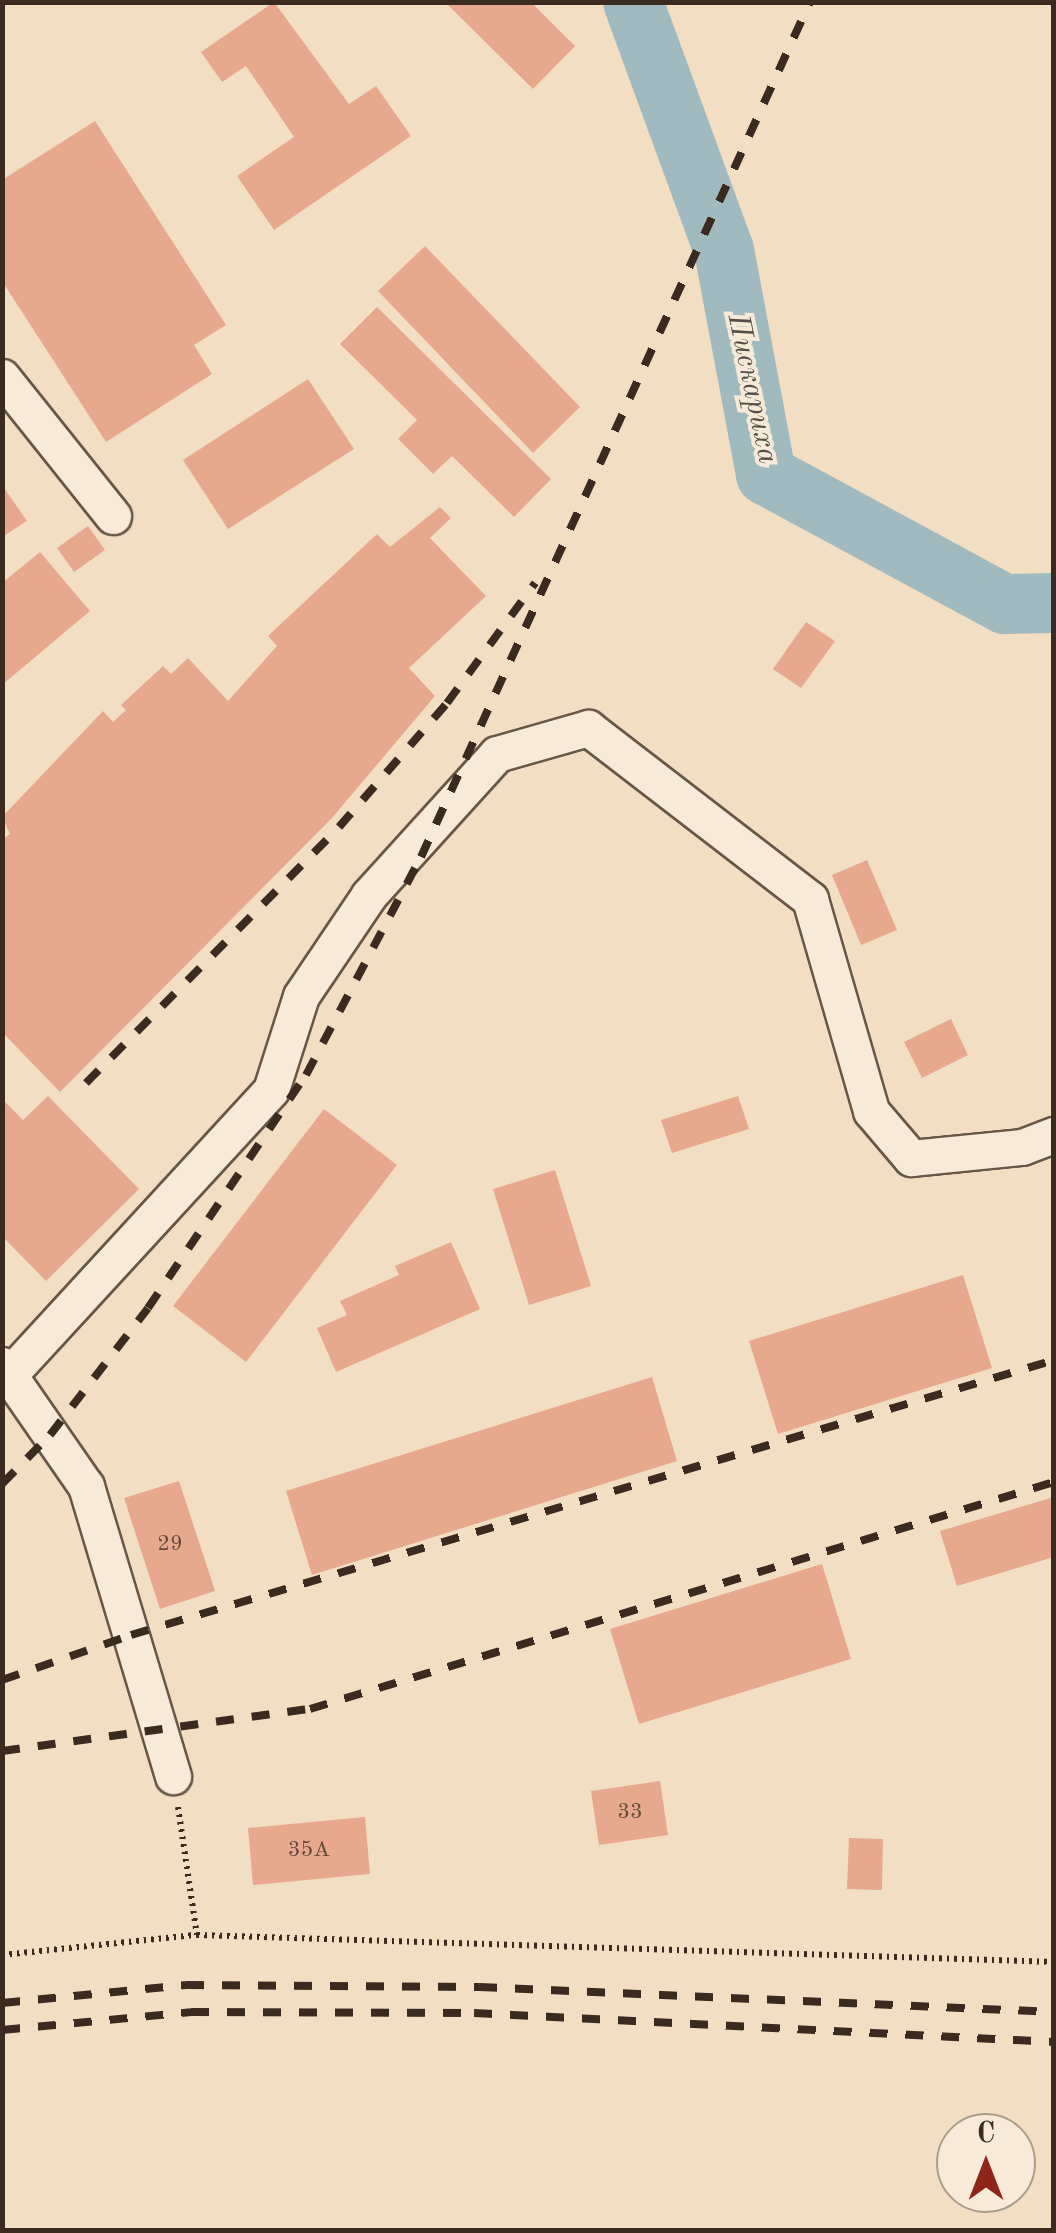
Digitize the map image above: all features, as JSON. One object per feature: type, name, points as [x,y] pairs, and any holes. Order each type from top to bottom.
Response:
[{"type":"street","points":[[2,377],[113,516]]},
{"type":"street","points":[[173,1776],[86,1486],[5,1374],[271,1090],[302,996],[369,895],[497,754],[588,728],[810,899],[871,1110],[911,1158],[1022,1148],[1054,1135]]},
{"type":"path","points":[[173,1776],[197,1934]]},
{"type":"path","points":[[2,1955],[197,1934],[1054,1962]]},
{"type":"building","points":[[274,2],[349,104],[376,86],[411,136],[274,230],[237,176],[294,137],[246,66],[222,82],[201,52]]},
{"type":"building","points":[[445,2],[531,2],[575,46],[533,89]]},
{"type":"building","points":[[95,121],[226,325],[194,345],[212,374],[106,442],[2,281],[2,180]]},
{"type":"building","points":[[425,246],[580,407],[533,453],[378,291]]},
{"type":"building","points":[[377,307],[551,479],[514,517],[452,456],[433,474],[398,439],[417,420],[340,344]]},
{"type":"building","points":[[308,379],[354,449],[228,529],[183,460]]},
{"type":"building","points":[[2,485],[27,521],[2,537]]},
{"type":"building","points":[[440,507],[451,518],[430,538],[486,596],[409,668],[435,696],[332,818],[60,1092],[2,1032],[2,840],[10,834],[2,817],[103,711],[113,722],[126,710],[121,705],[163,666],[171,674],[188,658],[228,701],[277,646],[268,636],[377,534],[390,547]]},
{"type":"building","points":[[88,526],[105,550],[74,572],[57,548]]},
{"type":"building","points":[[40,552],[90,611],[2,685],[2,583]]},
{"type":"building","points":[[806,622],[835,641],[801,688],[773,669]]},
{"type":"building","points":[[867,860],[897,930],[861,945],[832,875]]},
{"type":"building","points":[[951,1019],[968,1055],[922,1078],[904,1042]]},
{"type":"building","points":[[48,1096],[139,1189],[46,1281],[2,1236],[2,1099],[23,1120]]},
{"type":"building","points":[[738,1096],[749,1129],[672,1153],[661,1120]]},
{"type":"building","points":[[324,1109],[397,1165],[246,1362],[173,1306]]},
{"type":"building","points":[[555,1170],[591,1286],[529,1305],[493,1189]]},
{"type":"building","points":[[451,1242],[480,1309],[336,1372],[317,1328],[347,1315],[340,1301],[399,1275],[395,1266]]},
{"type":"building","points":[[963,1275],[992,1368],[778,1434],[749,1341]]},
{"type":"building","points":[[652,1377],[677,1461],[312,1575],[286,1491]]},
{"type":"building","points":[[179,1481],[215,1591],[160,1609],[124,1498]]},
{"type":"building","points":[[1054,1497],[1054,1557],[957,1586],[940,1531]]},
{"type":"building","points":[[822,1564],[851,1659],[639,1724],[610,1629]]},
{"type":"building","points":[[660,1781],[668,1835],[599,1845],[591,1791]]},
{"type":"building","points":[[365,1817],[370,1874],[253,1885],[248,1828]]},
{"type":"building","points":[[849,1838],[883,1839],[882,1890],[847,1889]]},
{"type":"waterway","name":"Пискариха","points":[[633,2],[724,250],[766,475],[1005,604],[1054,603]]},
{"type":"railway","points":[[2,1484],[50,1435],[148,1308],[306,1075],[421,857],[810,2]]},
{"type":"railway","points":[[86,1083],[339,827],[447,703],[535,583]]},
{"type":"railway","points":[[2,1680],[131,1635],[1054,1360]]},
{"type":"railway","points":[[2,1751],[310,1709],[1054,1482]]},
{"type":"railway","points":[[2,2003],[186,1985],[479,1987],[1054,2012]]},
{"type":"railway","points":[[2,2030],[191,2012],[474,2013],[1054,2042]]}]
